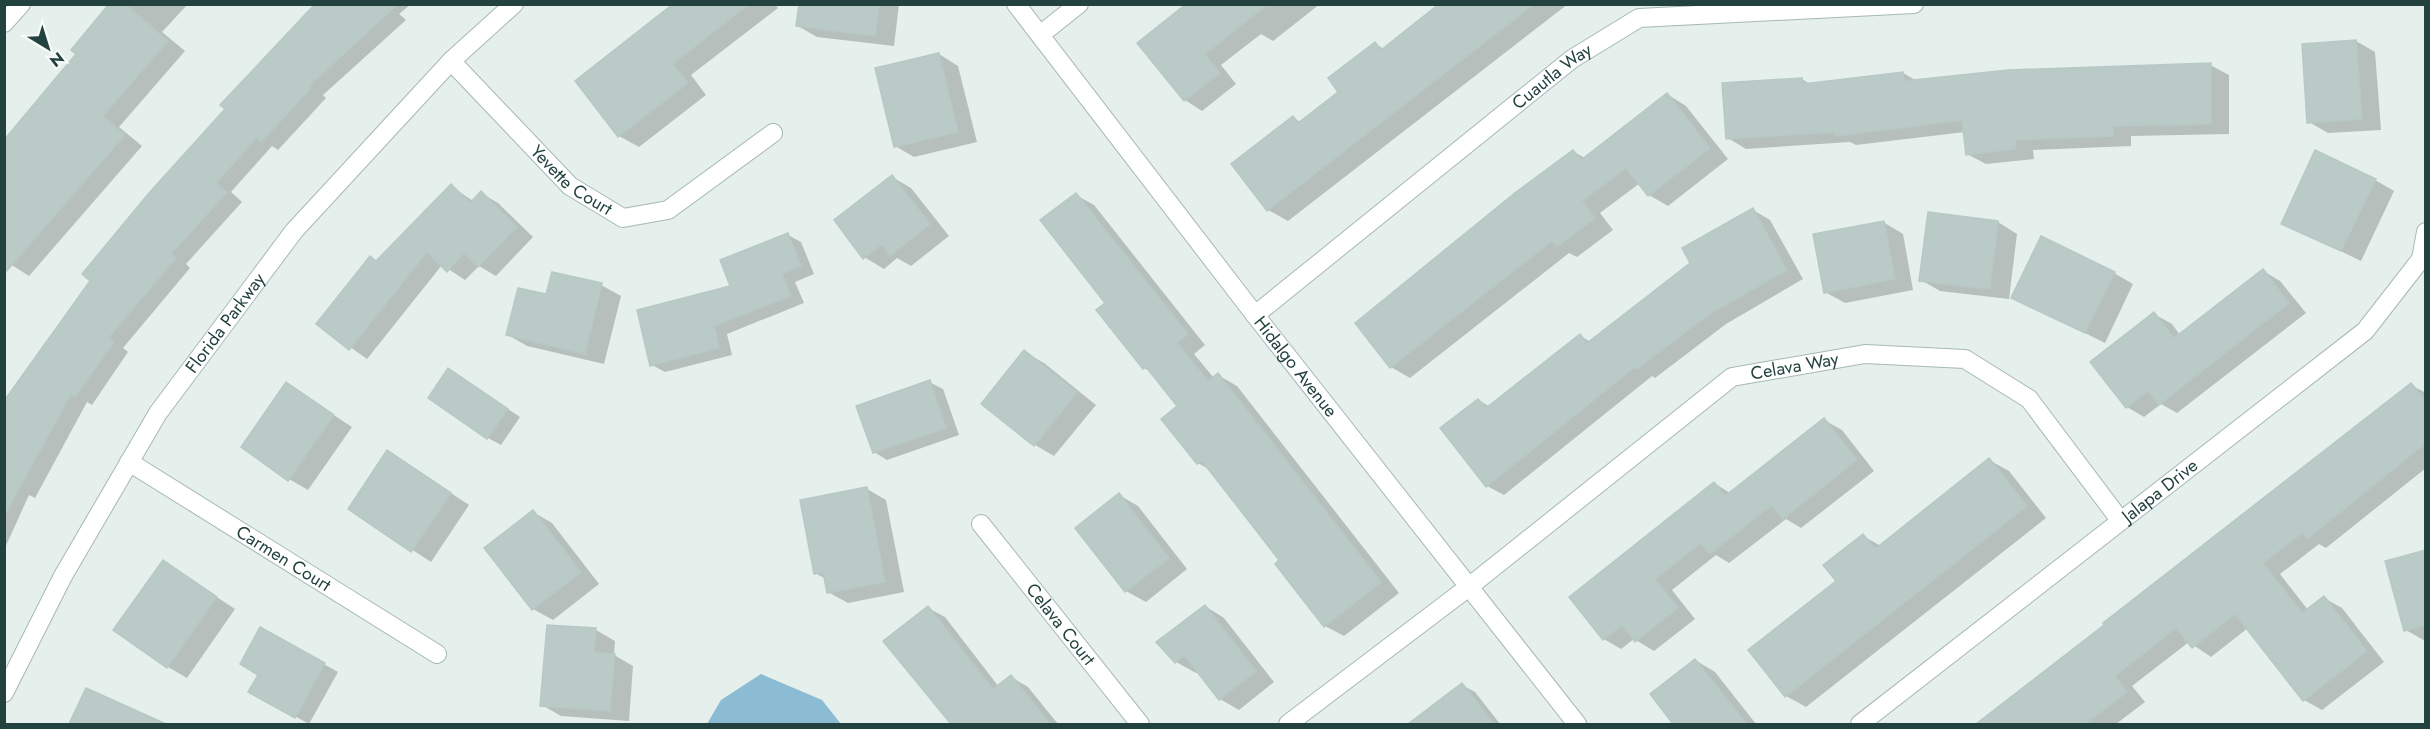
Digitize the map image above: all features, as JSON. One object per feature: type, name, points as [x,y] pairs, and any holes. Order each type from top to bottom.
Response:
[{"type":"street","points":[[4,23],[21,4]]},
{"type":"street","name":"Florida Parkway","points":[[4,693],[63,576],[158,412],[294,231],[450,61],[514,4]]},
{"type":"street","name":"Hidalgo Avenue","points":[[1016,4],[1255,315],[1577,724]]},
{"type":"street","points":[[1040,35],[1079,4]]},
{"type":"street","name":"Cuautla Way","points":[[1255,315],[1572,59],[1639,18],[1914,4]]},
{"type":"street","name":"Yevette Court","points":[[450,61],[570,186],[623,218],[668,210],[773,133]]},
{"type":"street","name":"Jalapa Drive","points":[[1860,724],[2365,331],[2421,259],[2426,232]]},
{"type":"street","name":"Celava Way","points":[[1470,586],[1732,377],[1865,354],[1965,359],[2030,399],[2120,520]]},
{"type":"street","name":"Carmen Court","points":[[129,462],[437,654]]},
{"type":"street","name":"Celava Court","points":[[981,525],[1140,724]]},
{"type":"street","points":[[1288,724],[1470,586]]},
{"type":"water","points":[[761,674],[822,700],[841,724],[707,724],[721,700]]},
{"type":"building","points":[[109,4],[125,4],[168,41],[103,116],[125,135],[4,274],[4,140],[76,54],[71,50]]},
{"type":"building","points":[[315,4],[398,4],[309,86],[311,88],[261,142],[256,138],[216,183],[227,192],[171,254],[176,258],[108,338],[114,342],[75,397],[71,394],[4,516],[4,401],[90,281],[82,274],[149,193],[225,109],[220,105]]},
{"type":"building","points":[[673,4],[749,4],[673,64],[688,83],[618,137],[575,81]]},
{"type":"building","points":[[799,4],[879,4],[875,36],[796,26]]},
{"type":"building","points":[[1186,4],[1268,4],[1205,54],[1220,73],[1184,101],[1137,43]]},
{"type":"building","points":[[1439,4],[1534,4],[1267,211],[1231,164],[1293,116],[1298,123],[1338,92],[1328,78],[1375,42],[1381,50]]},
{"type":"building","points":[[2356,40],[2362,119],[2307,123],[2302,44]]},
{"type":"building","points":[[939,53],[958,132],[894,147],[875,68]]},
{"type":"building","points":[[2211,63],[2211,124],[2113,126],[2113,136],[2015,140],[2016,149],[1966,155],[1962,120],[1836,136],[1835,132],[1726,139],[1722,83],[1802,78],[1803,84],[1903,72],[1904,81],[2008,70]]},
{"type":"building","points":[[1667,93],[1710,148],[1648,196],[1626,168],[1582,201],[1595,218],[1557,247],[1552,241],[1390,368],[1355,323],[1516,192],[1573,150],[1581,160]]},
{"type":"building","points":[[2315,150],[2376,179],[2341,251],[2281,224]]},
{"type":"building","points":[[892,175],[930,224],[890,256],[882,244],[863,259],[834,220]]},
{"type":"building","points":[[451,184],[470,203],[481,191],[517,227],[478,267],[464,253],[447,272],[427,252],[349,350],[316,324],[370,256],[376,261]]},
{"type":"building","points":[[1076,193],[1188,334],[1177,343],[1208,381],[1218,373],[1381,582],[1324,627],[1275,564],[1279,560],[1202,461],[1197,464],[1161,419],[1177,406],[1146,367],[1143,369],[1096,310],[1105,303],[1040,220]]},
{"type":"building","points":[[1753,208],[1787,270],[1708,315],[1637,369],[1635,367],[1486,487],[1440,428],[1478,399],[1486,408],[1580,334],[1587,343],[1690,263],[1682,248]]},
{"type":"building","points":[[1928,212],[1998,221],[1990,289],[1919,281]]},
{"type":"building","points":[[1884,221],[1895,279],[1824,293],[1813,234]]},
{"type":"building","points":[[788,233],[801,266],[782,274],[791,296],[714,326],[719,348],[650,366],[637,310],[730,286],[720,260]]},
{"type":"building","points":[[2041,236],[2115,272],[2085,333],[2011,298]]},
{"type":"building","points":[[2263,269],[2289,303],[2159,405],[2148,391],[2126,408],[2090,362],[2154,312],[2174,338]]},
{"type":"building","points":[[552,272],[602,283],[585,354],[506,335],[518,288],[546,294]]},
{"type":"building","points":[[1024,350],[1077,392],[1034,446],[981,404]]},
{"type":"building","points":[[448,368],[508,409],[487,439],[428,398]]},
{"type":"building","points":[[930,380],[946,428],[873,453],[856,406]]},
{"type":"building","points":[[286,382],[334,415],[288,481],[241,447]]},
{"type":"building","points":[[2411,383],[2426,401],[2426,443],[2307,539],[2302,533],[2263,563],[2302,613],[2324,596],[2367,651],[2303,701],[2235,614],[2192,648],[2176,628],[2115,676],[2127,692],[2085,724],[1976,724],[2104,625],[2103,623]]},
{"type":"building","points":[[1824,418],[1857,460],[1783,519],[1772,505],[1710,554],[1701,543],[1655,579],[1678,608],[1635,642],[1622,625],[1603,640],[1569,597],[1714,482],[1725,496]]},
{"type":"building","points":[[387,450],[451,493],[411,552],[348,509]]},
{"type":"building","points":[[1989,458],[2027,506],[1785,697],[1748,650],[1836,581],[1823,565],[1863,534],[1875,549]]},
{"type":"building","points":[[867,487],[885,582],[827,593],[823,572],[814,574],[800,500]]},
{"type":"building","points":[[1119,493],[1169,558],[1125,592],[1075,528]]},
{"type":"building","points":[[533,510],[581,572],[532,610],[484,548]]},
{"type":"building","points":[[2426,550],[2426,625],[2404,631],[2385,561]]},
{"type":"building","points":[[163,560],[217,597],[167,668],[113,630]]},
{"type":"building","points":[[1205,605],[1256,671],[1219,700],[1184,655],[1175,663],[1156,642]]},
{"type":"building","points":[[928,606],[993,689],[1011,675],[1050,724],[951,724],[883,641]]},
{"type":"building","points":[[547,625],[596,628],[594,652],[615,654],[610,711],[540,706]]},
{"type":"building","points":[[260,627],[325,663],[295,718],[248,692],[258,675],[240,664]]},
{"type":"building","points":[[1695,659],[1747,724],[1673,724],[1650,694]]},
{"type":"building","points":[[1462,683],[1494,724],[1408,724]]},
{"type":"building","points":[[86,688],[166,724],[69,724]]}]
